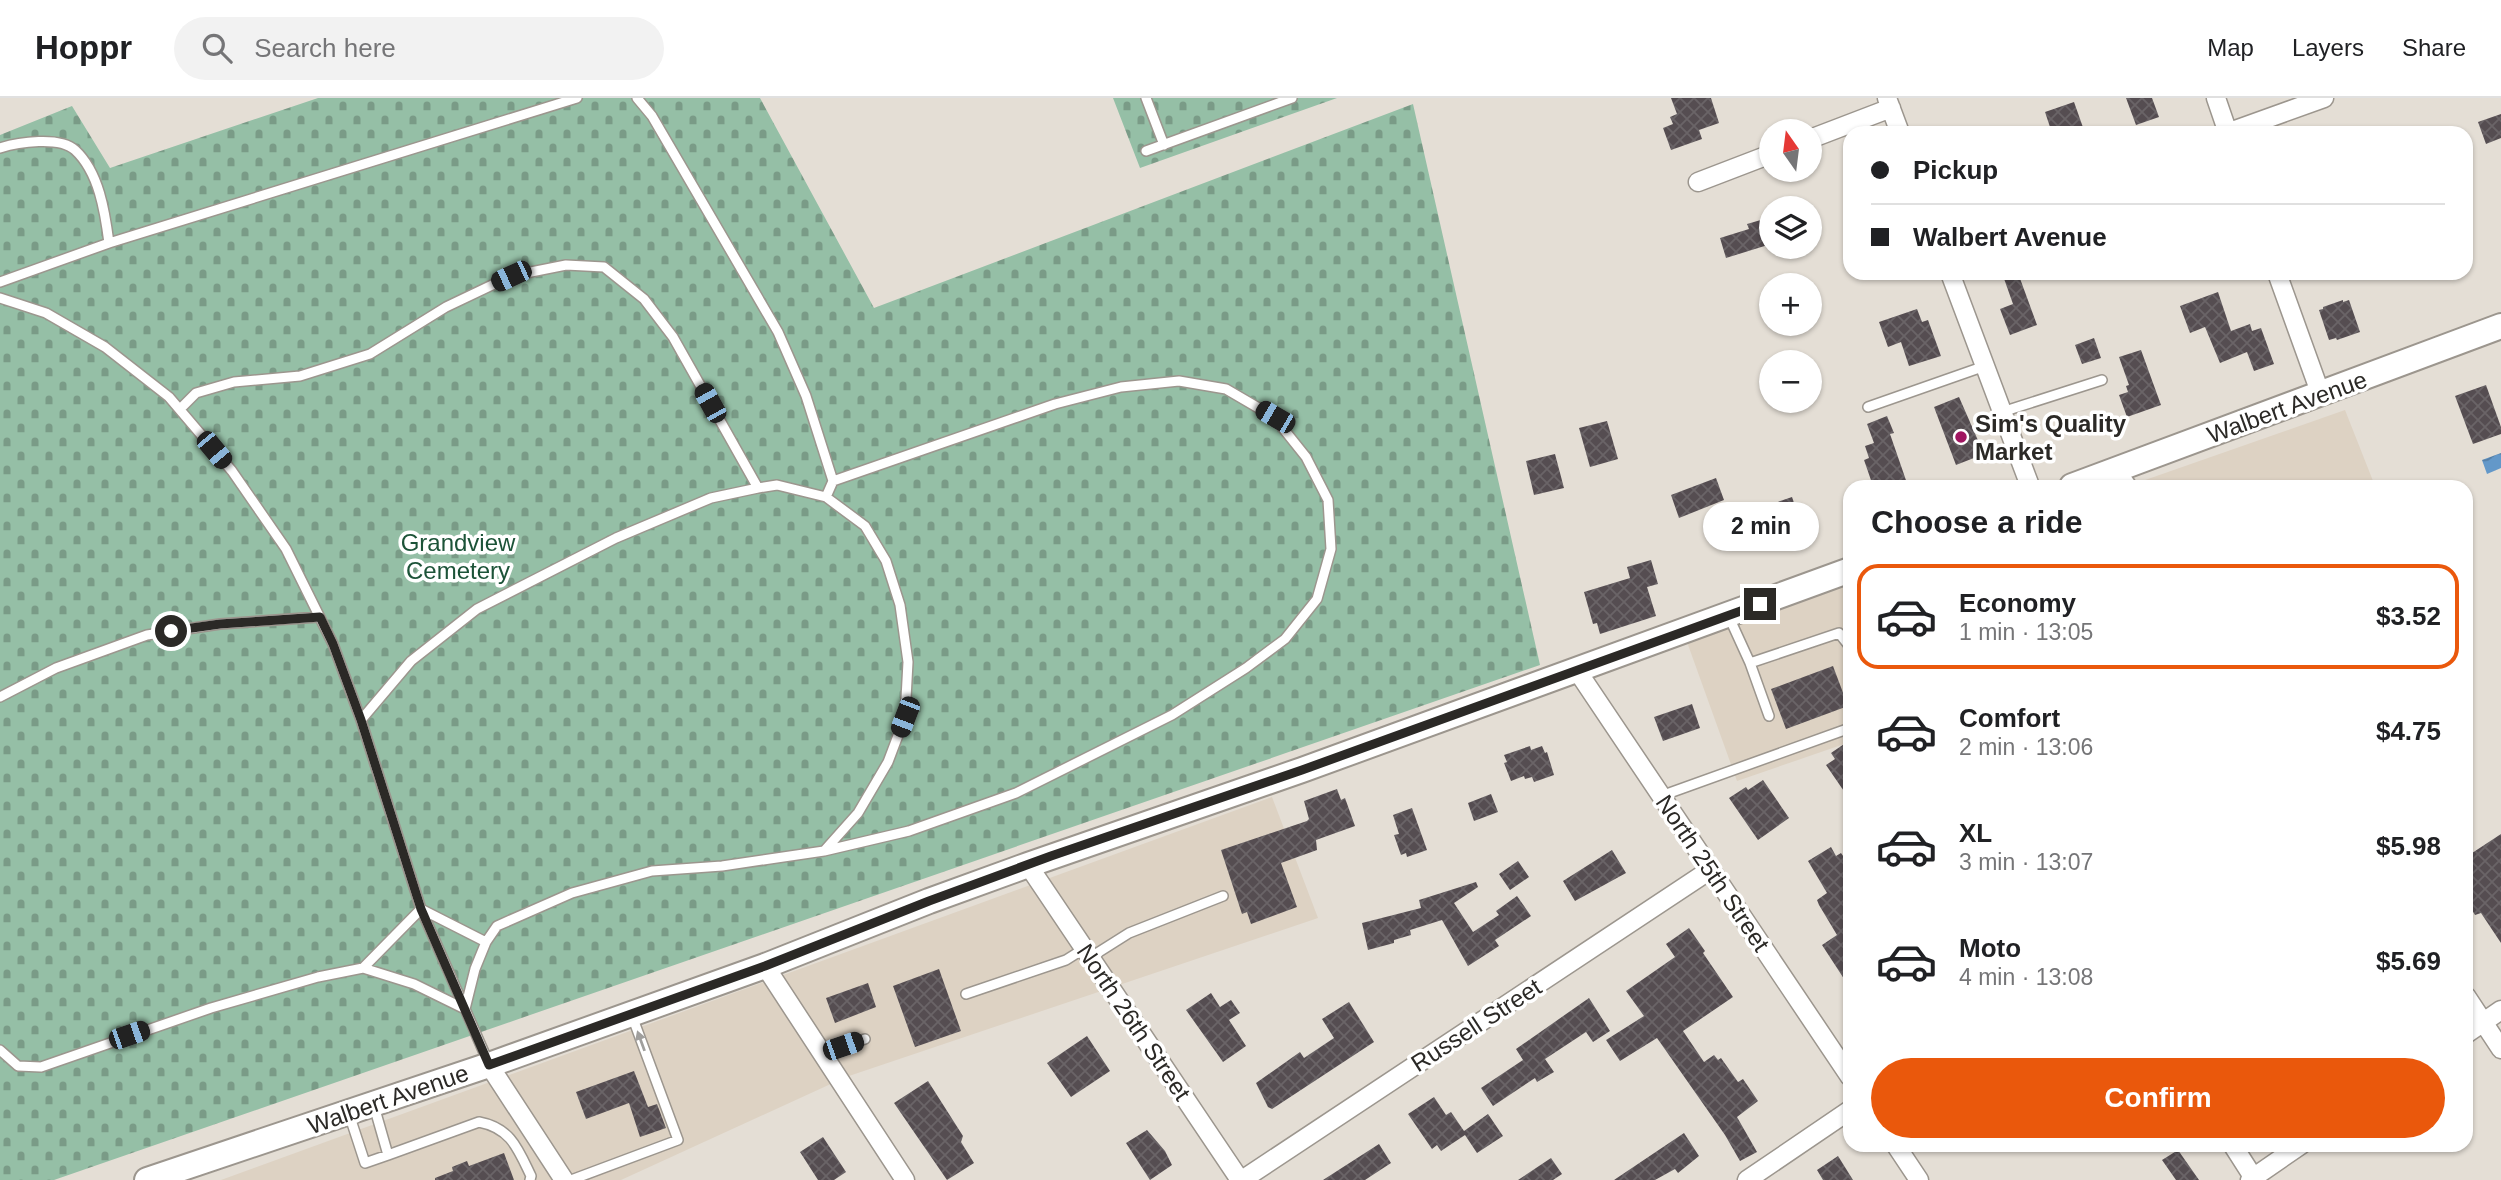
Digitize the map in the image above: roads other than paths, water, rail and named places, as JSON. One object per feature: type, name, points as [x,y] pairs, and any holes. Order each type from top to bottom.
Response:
[{"type":"main road","name":"Walbert Avenue","points":[[2121,479],[2321,395],[2501,326]]},
{"type":"main road","name":"Walbert Avenue","points":[[147,1180],[632,1014],[1028,865],[1302,770],[1843,575]]},
{"type":"street","points":[[2216,98],[2226,126]]},
{"type":"street","points":[[2247,126],[2325,98]]},
{"type":"street","points":[[1822,134],[1889,103],[1897,126]]},
{"type":"street","points":[[1698,182],[1759,159]]},
{"type":"street","points":[[1953,280],[2028,480]]},
{"type":"street","points":[[2280,280],[2321,395]]},
{"type":"street","name":"North 25th Street","points":[[1576,669],[1843,1067]]},
{"type":"street","name":"North 26th Street","points":[[1028,865],[1241,1180]]},
{"type":"street","name":"Russell Street","points":[[1241,1180],[1710,870]]},
{"type":"street","points":[[765,966],[905,1180]]},
{"type":"street","points":[[2473,1007],[2501,1049]]},
{"type":"street","points":[[2473,1029],[2501,1010]]},
{"type":"street","points":[[489,1065],[564,1180]]},
{"type":"street","points":[[1746,1180],[1843,1115]]},
{"type":"street","points":[[1900,1152],[1919,1180]]},
{"type":"street","points":[[2237,1152],[2253,1179],[2291,1152]]},
{"type":"lane","points":[[0,282],[109,243],[577,98]]},
{"type":"lane","points":[[638,98],[652,116],[778,332],[806,396],[833,481],[827,497]]},
{"type":"lane","points":[[1146,98],[1164,145]]},
{"type":"lane","points":[[1146,151],[1293,98]]},
{"type":"lane","points":[[0,148],[16,143],[50,142],[74,148],[90,169],[104,210],[109,243]]},
{"type":"lane","points":[[180,409],[196,393],[234,382],[300,376],[370,354],[446,307],[511,276],[566,265],[604,267],[644,299],[673,337],[758,488]]},
{"type":"lane","points":[[0,298],[46,313],[105,346],[169,397],[232,471],[286,549],[333,644],[361,720],[421,909],[489,1065]]},
{"type":"lane","points":[[1868,407],[1985,366]]},
{"type":"lane","points":[[2002,412],[2102,380]]},
{"type":"lane","points":[[465,1009],[475,969],[486,942],[497,926],[572,893],[652,872],[722,866],[824,851],[909,831],[1016,793],[1172,715],[1246,668],[1285,639],[1317,599],[1331,549],[1328,500],[1306,457],[1275,417],[1226,389],[1179,381],[1121,387],[1055,404],[833,481]]},
{"type":"lane","points":[[361,720],[411,661],[477,609],[640,528],[711,498],[758,488],[777,485],[827,497],[865,526],[886,561],[900,605],[908,662],[905,717],[888,762],[858,813],[824,851]]},
{"type":"lane","points":[[1728,616],[1750,663],[1769,716]]},
{"type":"lane","points":[[0,697],[56,668],[147,635],[220,624],[320,617]]},
{"type":"lane","points":[[1750,663],[1839,633],[1843,638]]},
{"type":"lane","points":[[1661,796],[1843,731]]},
{"type":"lane","points":[[966,994],[1088,952],[1223,896]]},
{"type":"lane","points":[[421,909],[486,942]]},
{"type":"lane","points":[[363,968],[421,909]]},
{"type":"lane","points":[[0,1050],[18,1066],[41,1067],[211,1008],[318,976],[363,968],[414,984],[465,1009]]},
{"type":"lane","points":[[571,1180],[678,1140],[632,1014]]},
{"type":"lane","points":[[821,1053],[865,1038]]},
{"type":"lane","points":[[373,1104],[388,1155]]},
{"type":"lane","points":[[348,1113],[365,1163],[479,1122],[494,1125],[506,1132],[520,1154],[531,1176],[530,1180]]},
{"type":"water","points":[[2501,453],[2501,468],[2487,474],[2482,460]]},
{"type":"place","name":"Sim's Quality Market","points":[[1961,437]]},
{"type":"park label","name":"Grandview Cemetery","points":[[458,556]]}]
